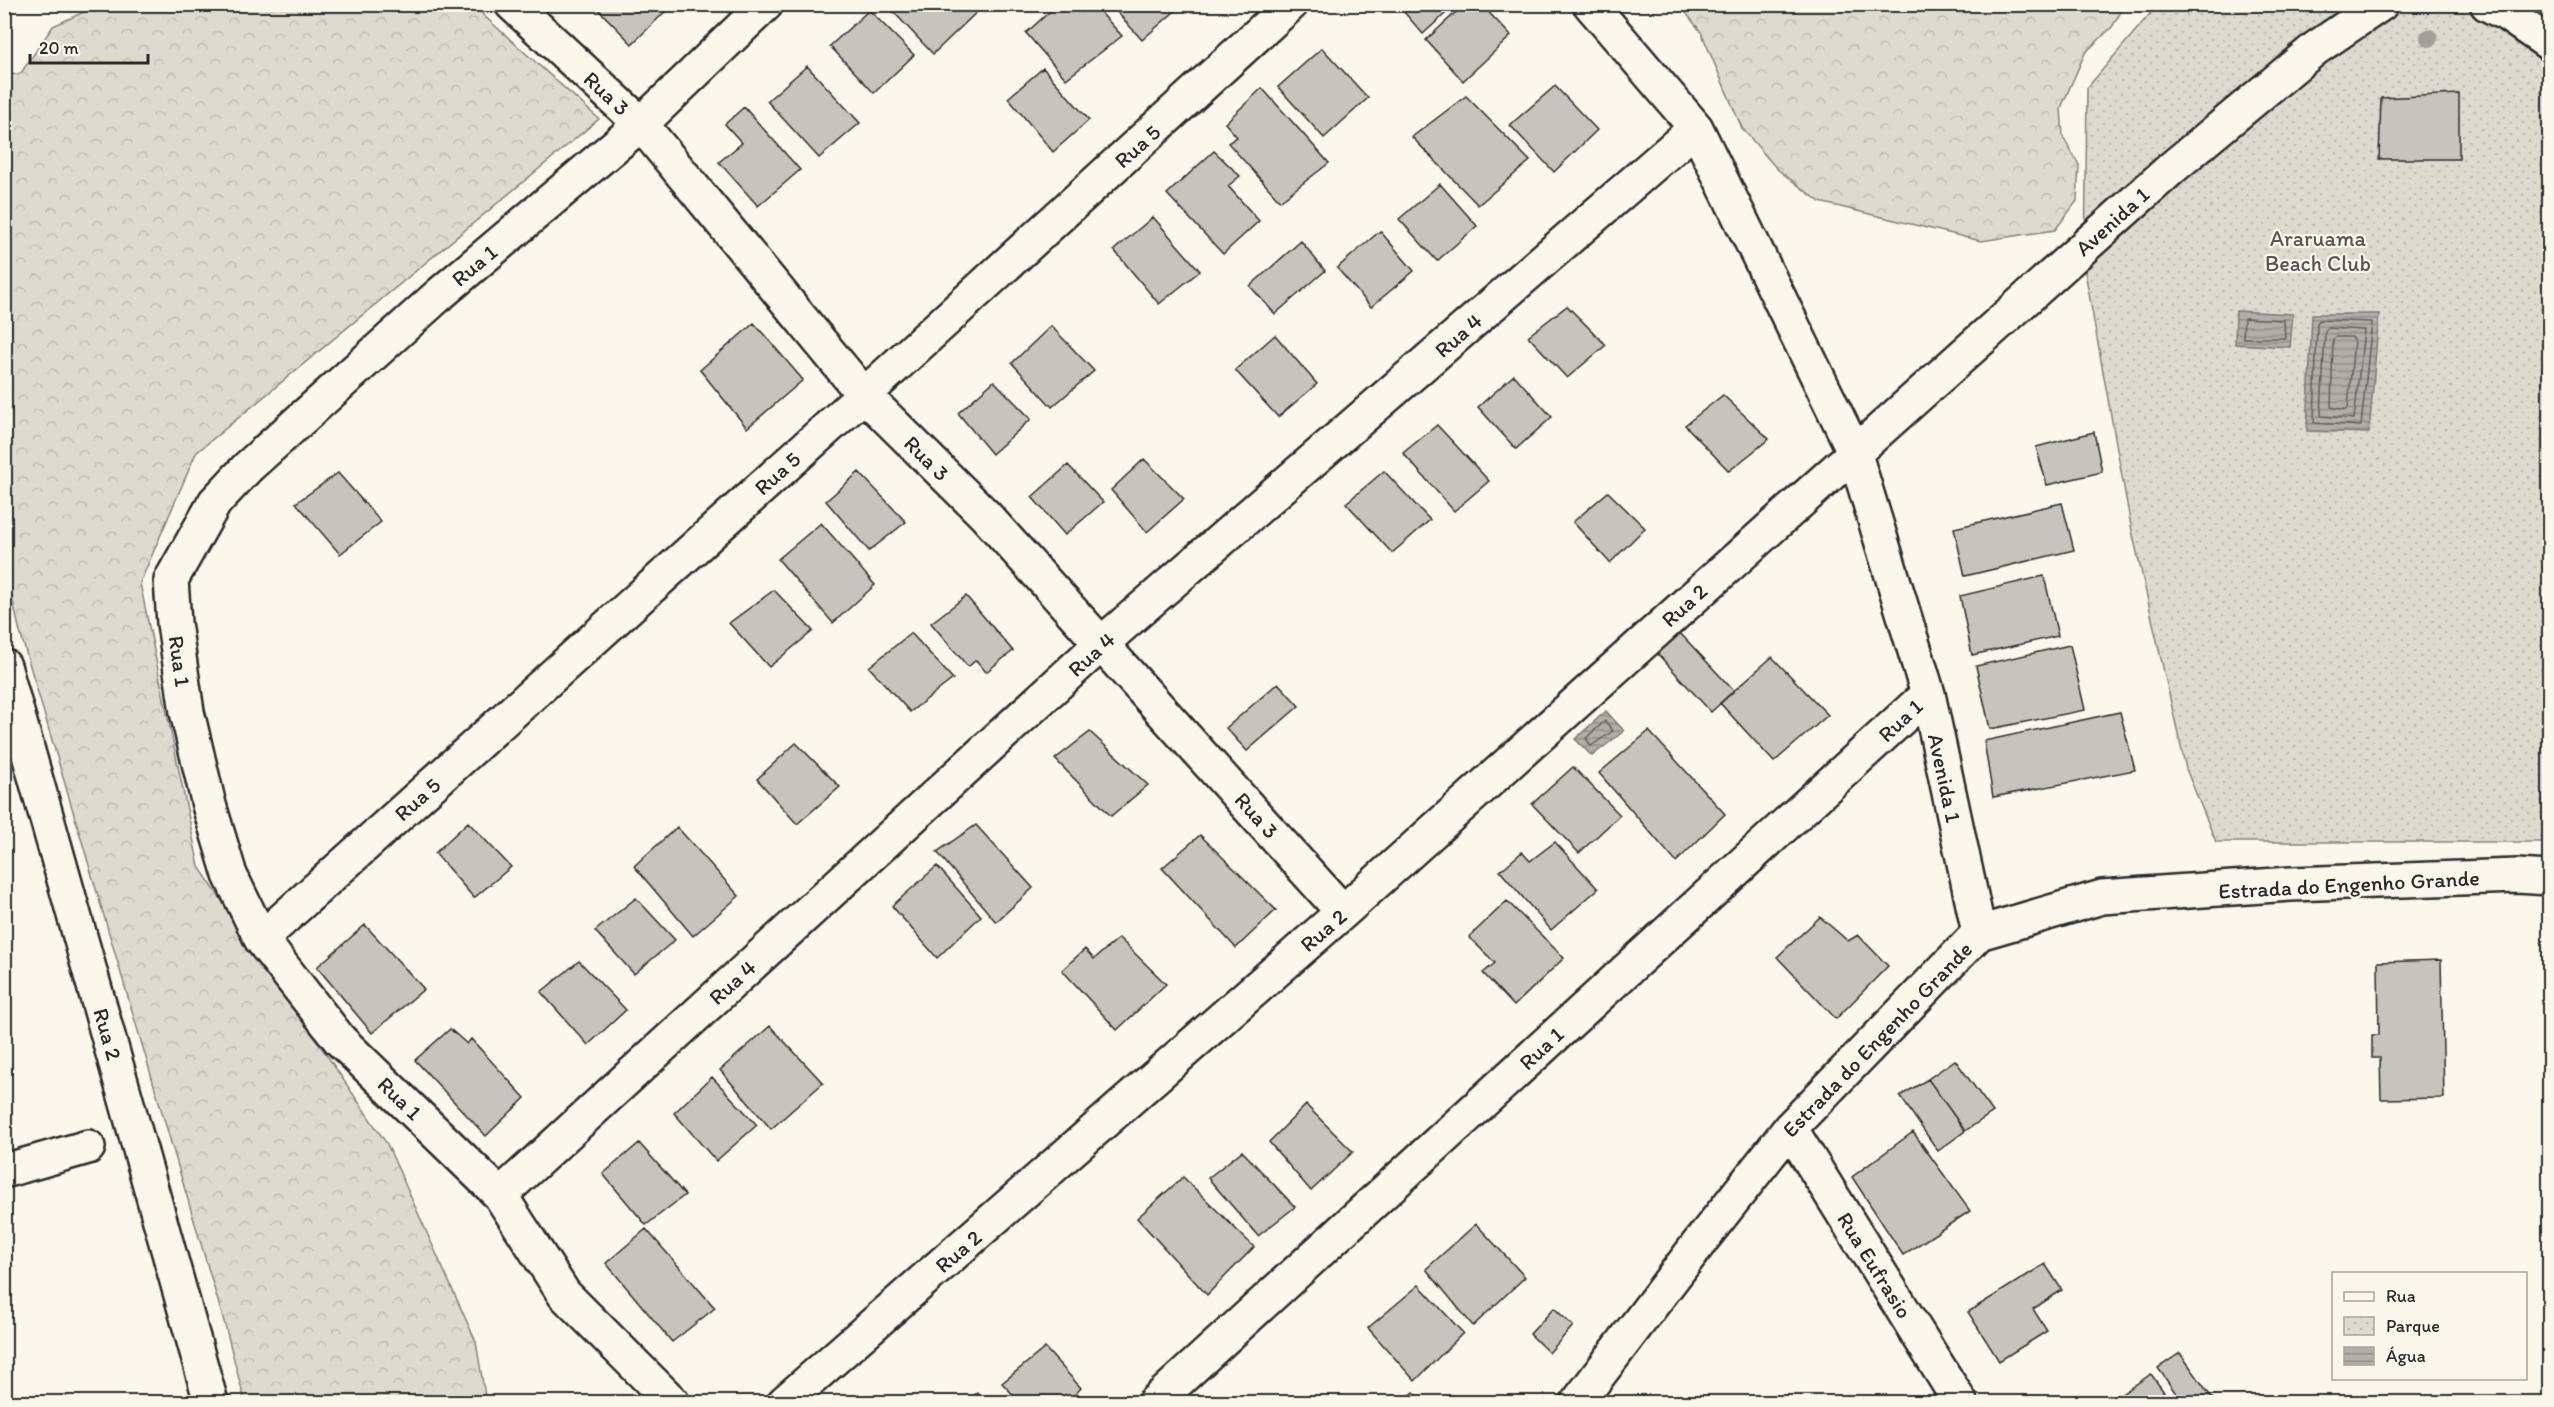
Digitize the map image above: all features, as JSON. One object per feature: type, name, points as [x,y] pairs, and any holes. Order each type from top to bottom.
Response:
[{"type":"street","name":"Rua 3","points":[[512,4],[641,124],[864,395],[985,515],[1344,912]]},
{"type":"street","name":"Rua 1","points":[[672,1402],[564,1294],[500,1195],[340,1040],[261,939],[230,875],[218,840],[187,712],[171,580],[215,502],[248,467],[440,294],[641,124],[766,4]]},
{"type":"street","name":"Rua 5","points":[[261,939],[864,395],[1291,4]]},
{"type":"street","name":"Avenida 1","points":[[1590,4],[1696,128],[1854,451],[1928,694],[1979,933]]},
{"type":"street","name":"Avenida 1","points":[[1854,451],[2174,167],[2316,48],[2381,4]]},
{"type":"street","points":[[2487,4],[2508,15],[2550,44]]},
{"type":"street","name":"Rua 4","points":[[500,1195],[1102,643],[1696,128]]},
{"type":"street","name":"Rua 2","points":[[785,1402],[1344,912],[1854,451]]},
{"type":"street","name":"Rua 2","points":[[4,666],[211,1402]]},
{"type":"street","name":"Rua 1","points":[[1155,1402],[1928,694]]},
{"type":"street","name":"Estrada do Engenho Grande","points":[[1578,1402],[1790,1128],[1979,933],[2102,897],[2291,884],[2517,876],[2550,878]]},
{"type":"street","name":"Rua Eufrasio","points":[[1790,1128],[1960,1402]]},
{"type":"street","points":[[4,1171],[88,1147]]},
{"type":"green space","points":[[99,5],[477,5],[483,15],[599,119],[196,453],[140,583],[199,867],[387,1144],[476,1342],[486,1402],[245,1402],[225,1325],[20,632],[5,568],[4,76],[21,73],[53,26]]},
{"type":"green space","points":[[1680,5],[2125,5],[2112,27],[2085,53],[2061,108],[2063,137],[2079,165],[2077,201],[2055,230],[1981,241],[1820,202],[1777,169],[1742,128],[1701,32]]},
{"type":"green space","name":"Araruama Beach Club","points":[[2153,5],[2549,5],[2549,842],[2216,842],[2186,769],[2131,526],[2085,272],[2087,88],[2154,9]]},
{"type":"water","points":[[2236,311],[2293,314],[2290,347],[2235,344]]},
{"type":"water","points":[[2312,314],[2379,314],[2369,433],[2307,431]]},
{"type":"water","points":[[1606,711],[1624,731],[1592,756],[1575,739]]},
{"type":"building","points":[[593,4],[672,4],[672,5],[632,44]]},
{"type":"building","points":[[886,4],[979,4],[982,7],[933,54]]},
{"type":"building","points":[[1058,4],[1074,4],[1081,12],[1093,4],[1122,36],[1066,79],[1026,33]]},
{"type":"building","points":[[1110,4],[1183,4],[1142,40]]},
{"type":"building","points":[[1397,4],[1456,4],[1423,34]]},
{"type":"building","points":[[1465,4],[1481,4],[1511,36],[1463,81],[1426,40]]},
{"type":"building","points":[[869,10],[914,55],[874,93],[830,46]]},
{"type":"building","points":[[1322,48],[1368,98],[1324,138],[1278,87]]},
{"type":"building","points":[[807,66],[860,123],[819,158],[767,101]]},
{"type":"building","points":[[1043,68],[1089,120],[1053,152],[1008,98]]},
{"type":"building","points":[[1555,86],[1597,130],[1554,172],[1510,125]]},
{"type":"building","points":[[1262,88],[1329,163],[1280,201],[1228,143],[1237,137],[1225,123]]},
{"type":"building","points":[[2459,94],[2459,159],[2379,159],[2381,98]]},
{"type":"building","points":[[1466,96],[1530,161],[1478,205],[1412,137]]},
{"type":"building","points":[[744,107],[800,170],[758,206],[719,162],[742,143],[725,124]]},
{"type":"building","points":[[1214,151],[1240,176],[1228,186],[1259,221],[1223,254],[1167,194]]},
{"type":"building","points":[[1440,184],[1477,226],[1437,261],[1399,219]]},
{"type":"building","points":[[1153,217],[1200,271],[1159,304],[1114,250]]},
{"type":"building","points":[[1380,231],[1414,271],[1371,307],[1337,268]]},
{"type":"building","points":[[1301,241],[1325,271],[1275,314],[1250,286]]},
{"type":"building","points":[[1567,306],[1606,345],[1567,378],[1528,336]]},
{"type":"building","points":[[754,323],[803,380],[747,428],[700,370]]},
{"type":"building","points":[[1051,326],[1094,371],[1052,407],[1012,363]]},
{"type":"building","points":[[1275,335],[1317,384],[1278,417],[1235,370]]},
{"type":"building","points":[[1514,375],[1552,417],[1516,449],[1478,407]]},
{"type":"building","points":[[994,381],[1031,419],[992,454],[958,413]]},
{"type":"building","points":[[1723,395],[1769,439],[1729,471],[1685,425]]},
{"type":"building","points":[[1437,425],[1489,481],[1454,511],[1403,453]]},
{"type":"building","points":[[2094,432],[2102,472],[2047,485],[2036,447]]},
{"type":"building","points":[[1144,459],[1184,499],[1147,532],[1111,490]]},
{"type":"building","points":[[1068,465],[1103,502],[1065,535],[1032,497]]},
{"type":"building","points":[[1384,471],[1430,520],[1392,553],[1346,503]]},
{"type":"building","points":[[859,472],[906,522],[869,551],[826,501]]},
{"type":"building","points":[[338,473],[381,522],[340,554],[296,503]]},
{"type":"building","points":[[1608,492],[1645,528],[1610,563],[1573,522]]},
{"type":"building","points":[[2062,503],[2074,550],[1965,576],[1954,528]]},
{"type":"building","points":[[821,523],[875,585],[833,623],[778,559]]},
{"type":"building","points":[[2044,576],[2058,636],[1972,655],[1960,596]]},
{"type":"building","points":[[774,590],[813,631],[769,667],[729,623]]},
{"type":"building","points":[[966,596],[1013,651],[986,672],[976,660],[968,667],[931,623]]},
{"type":"building","points":[[1679,632],[1734,691],[1711,712],[1656,652]]},
{"type":"building","points":[[911,633],[953,679],[910,712],[869,667]]},
{"type":"building","points":[[2070,645],[2085,710],[1990,729],[1976,666]]},
{"type":"building","points":[[1772,657],[1828,715],[1774,762],[1720,703]]},
{"type":"building","points":[[1278,683],[1299,706],[1247,751],[1226,728]]},
{"type":"building","points":[[2120,712],[2135,770],[1993,797],[1984,741]]},
{"type":"building","points":[[1649,731],[1725,814],[1676,862],[1599,773]]},
{"type":"building","points":[[1090,732],[1148,785],[1111,816],[1055,759]]},
{"type":"building","points":[[796,743],[840,787],[797,824],[757,779]]},
{"type":"building","points":[[1573,767],[1620,815],[1579,853],[1532,804]]},
{"type":"building","points":[[468,822],[511,867],[474,898],[435,853]]},
{"type":"building","points":[[976,825],[1033,888],[996,922],[937,852]]},
{"type":"building","points":[[677,827],[739,896],[693,936],[634,866]]},
{"type":"building","points":[[1200,835],[1276,910],[1236,948],[1162,868]]},
{"type":"building","points":[[1555,842],[1598,889],[1551,930],[1500,871],[1522,852],[1530,861]]},
{"type":"building","points":[[937,866],[981,916],[937,958],[892,906]]},
{"type":"building","points":[[636,898],[675,940],[634,974],[595,931]]},
{"type":"building","points":[[1507,901],[1564,958],[1514,1006],[1483,973],[1495,963],[1469,937]]},
{"type":"building","points":[[1820,917],[1848,941],[1858,935],[1888,966],[1836,1019],[1777,957]]},
{"type":"building","points":[[365,925],[424,989],[372,1033],[317,967]]},
{"type":"building","points":[[1119,938],[1166,984],[1117,1030],[1062,970],[1085,949],[1094,959]]},
{"type":"building","points":[[2441,960],[2444,1098],[2381,1099],[2380,1058],[2372,1058],[2372,1035],[2379,1035],[2378,962]]},
{"type":"building","points":[[579,961],[626,1010],[588,1045],[541,992]]},
{"type":"building","points":[[770,1026],[823,1083],[771,1129],[720,1070]]},
{"type":"building","points":[[450,1029],[467,1044],[471,1039],[525,1098],[486,1136],[415,1060]]},
{"type":"building","points":[[1955,1060],[1993,1112],[1965,1131],[1928,1079]]},
{"type":"building","points":[[712,1077],[757,1125],[716,1161],[674,1113]]},
{"type":"building","points":[[1928,1079],[1965,1131],[1938,1151],[1900,1096]]},
{"type":"building","points":[[1306,1105],[1353,1152],[1311,1191],[1269,1142]]},
{"type":"building","points":[[1913,1132],[1970,1211],[1903,1255],[1852,1177]]},
{"type":"building","points":[[639,1143],[685,1195],[646,1225],[603,1174]]},
{"type":"building","points":[[1242,1151],[1295,1207],[1258,1236],[1208,1178]]},
{"type":"building","points":[[1183,1177],[1254,1247],[1207,1295],[1137,1218]]},
{"type":"building","points":[[1476,1224],[1525,1277],[1473,1326],[1426,1269]]},
{"type":"building","points":[[646,1229],[715,1308],[672,1342],[606,1263]]},
{"type":"building","points":[[2045,1264],[2062,1290],[2033,1309],[2047,1331],[1999,1361],[1968,1312]]},
{"type":"building","points":[[1419,1285],[1463,1333],[1415,1381],[1368,1328]]},
{"type":"building","points":[[1554,1308],[1573,1326],[1549,1353],[1530,1334]]},
{"type":"building","points":[[1045,1348],[1081,1388],[1068,1402],[1020,1402],[1002,1383]]},
{"type":"building","points":[[2180,1353],[2215,1402],[2182,1402],[2158,1368]]},
{"type":"building","points":[[2151,1374],[2171,1402],[2110,1402]]},
{"type":"building","points":[[1414,1392],[1423,1402],[1402,1402]]},
{"type":"building","points":[[977,1393],[988,1402],[967,1402]]}]
